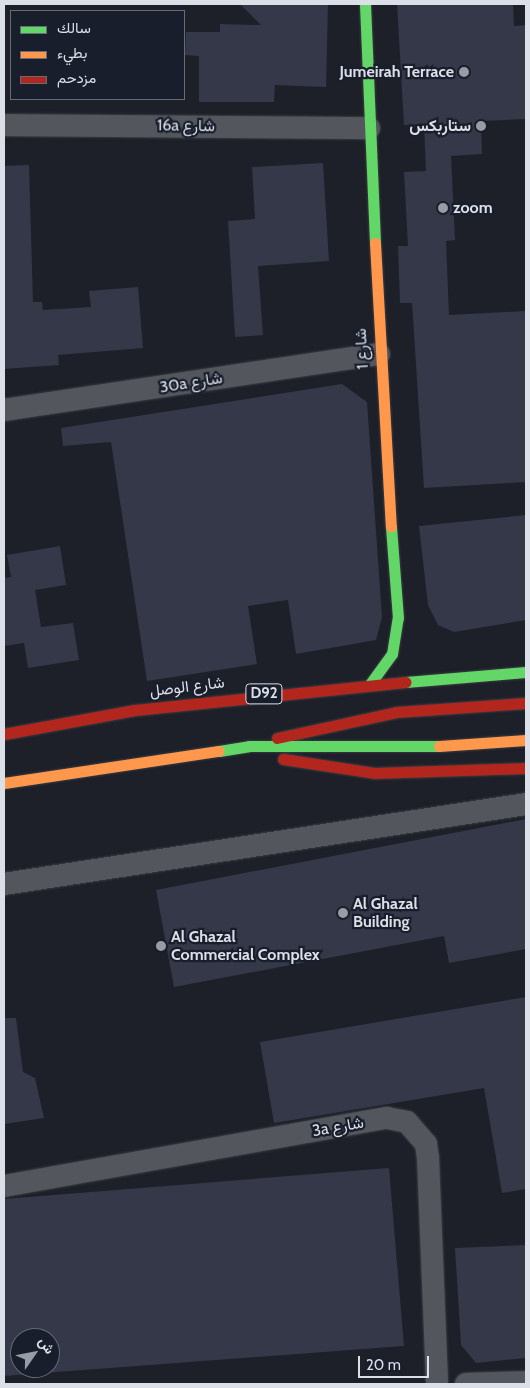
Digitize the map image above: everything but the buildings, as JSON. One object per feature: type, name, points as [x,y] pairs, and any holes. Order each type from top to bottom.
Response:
[{"type":"main road","name":"شارع 1","points":[[365,4],[379,354],[398,618],[392,654],[370,684]]},
{"type":"main road","name":"شارع الوصل","points":[[4,734],[135,710],[370,684],[526,672]]},
{"type":"main road","points":[[4,783],[249,746],[362,717],[526,703]]},
{"type":"main road","points":[[249,746],[385,749],[526,740]]},
{"type":"main road","points":[[249,746],[316,766],[374,773],[526,768]]},
{"type":"street","name":"16a شارع","points":[[4,124],[369,128]]},
{"type":"street","name":"30a شارع","points":[[4,410],[379,354]]},
{"type":"street","points":[[4,884],[526,804]]},
{"type":"street","name":"3a شارع","points":[[4,1186],[387,1118],[407,1122],[426,1144],[428,1158],[437,1384]]},
{"type":"street","points":[[466,1384],[526,1382]]},
{"type":"traffic: fast","points":[[365,4],[375,243]]},
{"type":"traffic: fast","points":[[370,684],[392,654],[398,618],[391,527]]},
{"type":"traffic: fast","points":[[406,682],[526,672]]},
{"type":"traffic: fast","points":[[219,751],[249,746],[439,746]]},
{"type":"traffic: slow","points":[[375,243],[391,527]]},
{"type":"traffic: slow","points":[[439,746],[526,740]]},
{"type":"traffic: slow","points":[[4,783],[219,751]]},
{"type":"traffic: jam","points":[[4,734],[135,710],[406,682]]},
{"type":"traffic: jam","points":[[277,738],[396,712],[526,703]]},
{"type":"traffic: jam","points":[[283,759],[374,773],[526,768]]},
{"type":"place","name":"Jumeirah Terrace","points":[[464,72]]},
{"type":"place","name":"ستاربكس","points":[[481,126]]},
{"type":"place","name":"zoom","points":[[443,208]]},
{"type":"place","name":"Al Ghazal Building","points":[[343,913]]},
{"type":"place","name":"Al Ghazal Commercial Complex","points":[[161,946]]}]
